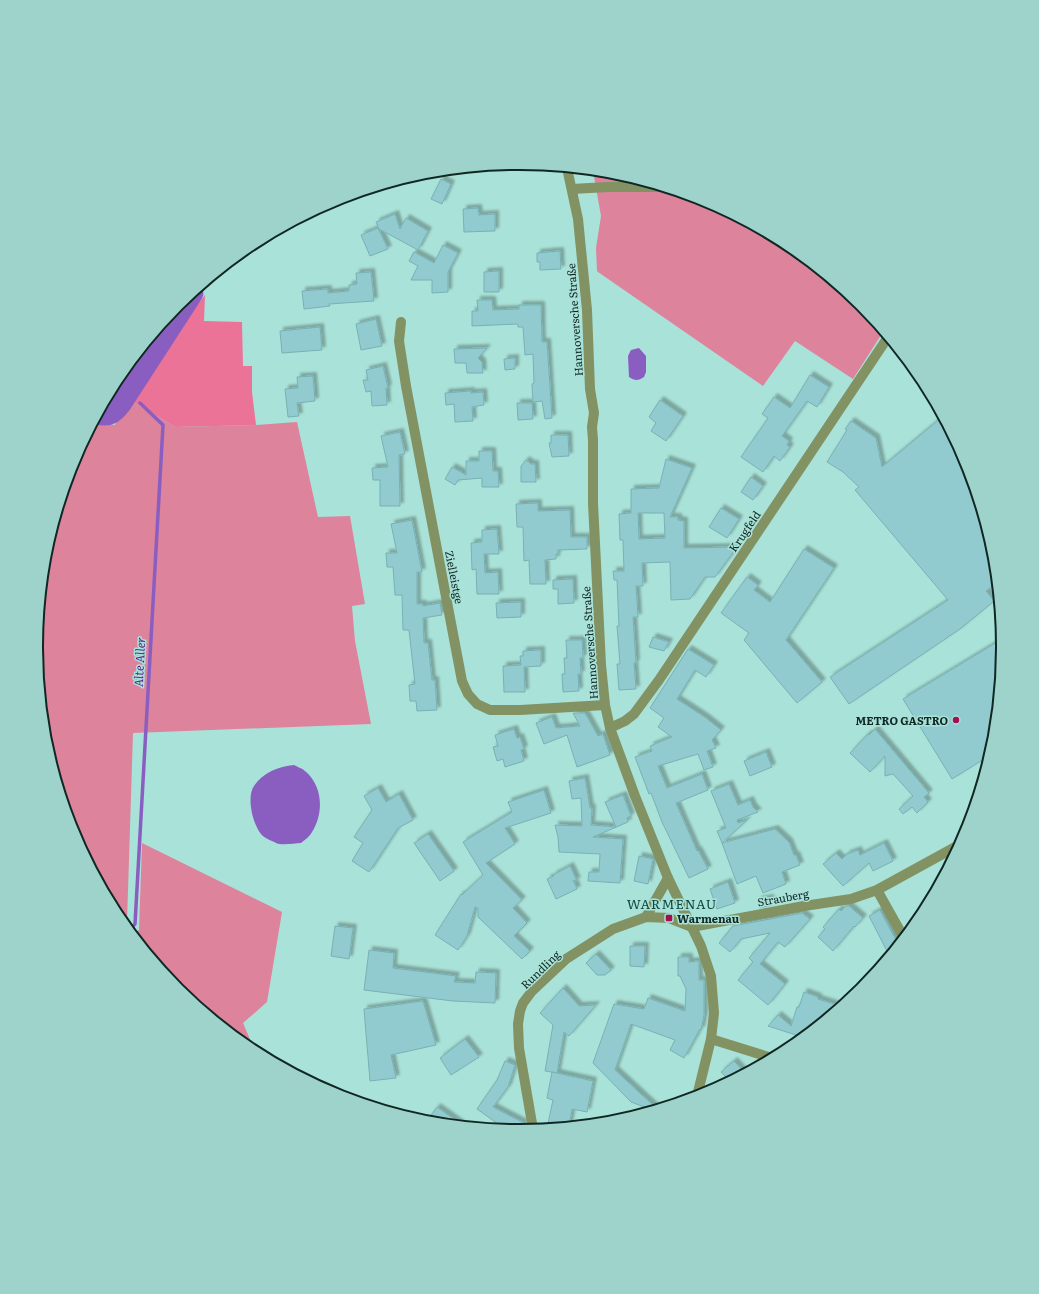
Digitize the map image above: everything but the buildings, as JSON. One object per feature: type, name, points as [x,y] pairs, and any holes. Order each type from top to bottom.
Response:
[{"type":"street","name":"Hannoversche Straße","points":[[568,174],[578,219],[587,310],[590,389],[594,413],[592,427],[594,517],[601,665],[605,705],[610,728],[622,763],[668,878],[701,946],[711,976],[714,1013],[711,1039],[699,1088]]},
{"type":"street","points":[[572,189],[644,187]]},
{"type":"street","name":"Zielleistge","points":[[401,322],[399,342],[406,386],[462,681],[468,694],[477,704],[490,710],[520,710],[605,705]]},
{"type":"street","name":"Krugfeld","points":[[610,728],[625,721],[634,714],[659,680],[885,341]]},
{"type":"street","name":"Strauberg","points":[[692,927],[804,906],[851,899],[877,890],[951,849]]},
{"type":"street","points":[[646,917],[668,878]]},
{"type":"street","points":[[877,890],[901,933]]},
{"type":"street","name":"Rundling","points":[[532,1123],[518,1035],[520,1011],[523,1003],[532,991],[566,959],[613,930],[646,917],[669,918],[692,927]]},
{"type":"street","points":[[711,1039],[765,1056]]},
{"type":"shaded area","points":[[594,177],[643,187],[702,207],[758,234],[810,269],[834,289],[880,336],[853,379],[795,341],[763,386],[597,271],[596,248],[601,216]]},
{"type":"shaded area","points":[[205,295],[204,321],[242,322],[243,366],[252,366],[252,392],[256,425],[175,427],[125,397]]},
{"type":"shaded area","points":[[639,348],[646,356],[646,372],[644,377],[636,380],[629,377],[628,356],[631,350]]},
{"type":"shaded area","points":[[125,397],[175,427],[256,425],[297,422],[318,517],[350,516],[365,604],[352,606],[355,641],[371,724],[133,733],[127,918],[92,858],[68,800],[52,740],[44,678],[43,647],[47,585],[52,554],[68,494],[79,465],[100,422],[115,425]]},
{"type":"shaded area","points":[[294,765],[305,771],[311,777],[318,792],[320,808],[316,825],[307,838],[301,843],[279,844],[264,837],[259,832],[252,812],[252,791],[257,781],[266,774],[283,767]]},
{"type":"shaded area","points":[[142,843],[282,912],[267,1002],[243,1023],[250,1040],[229,1025],[183,984],[141,937],[137,932],[139,930]]},
{"type":"waterway","points":[[104,415],[111,414],[121,404],[180,313]]},
{"type":"waterway","points":[[120,388],[127,395]]},
{"type":"waterway","name":"Alte Aller","points":[[133,926],[135,924],[163,425],[140,403]]},
{"type":"place","name":"METRO GASTRO","points":[[956,720]]},
{"type":"place","name":"Warmenau","points":[[669,918]]},
{"type":"district","name":"WARMENAU","points":[[672,903]]}]
